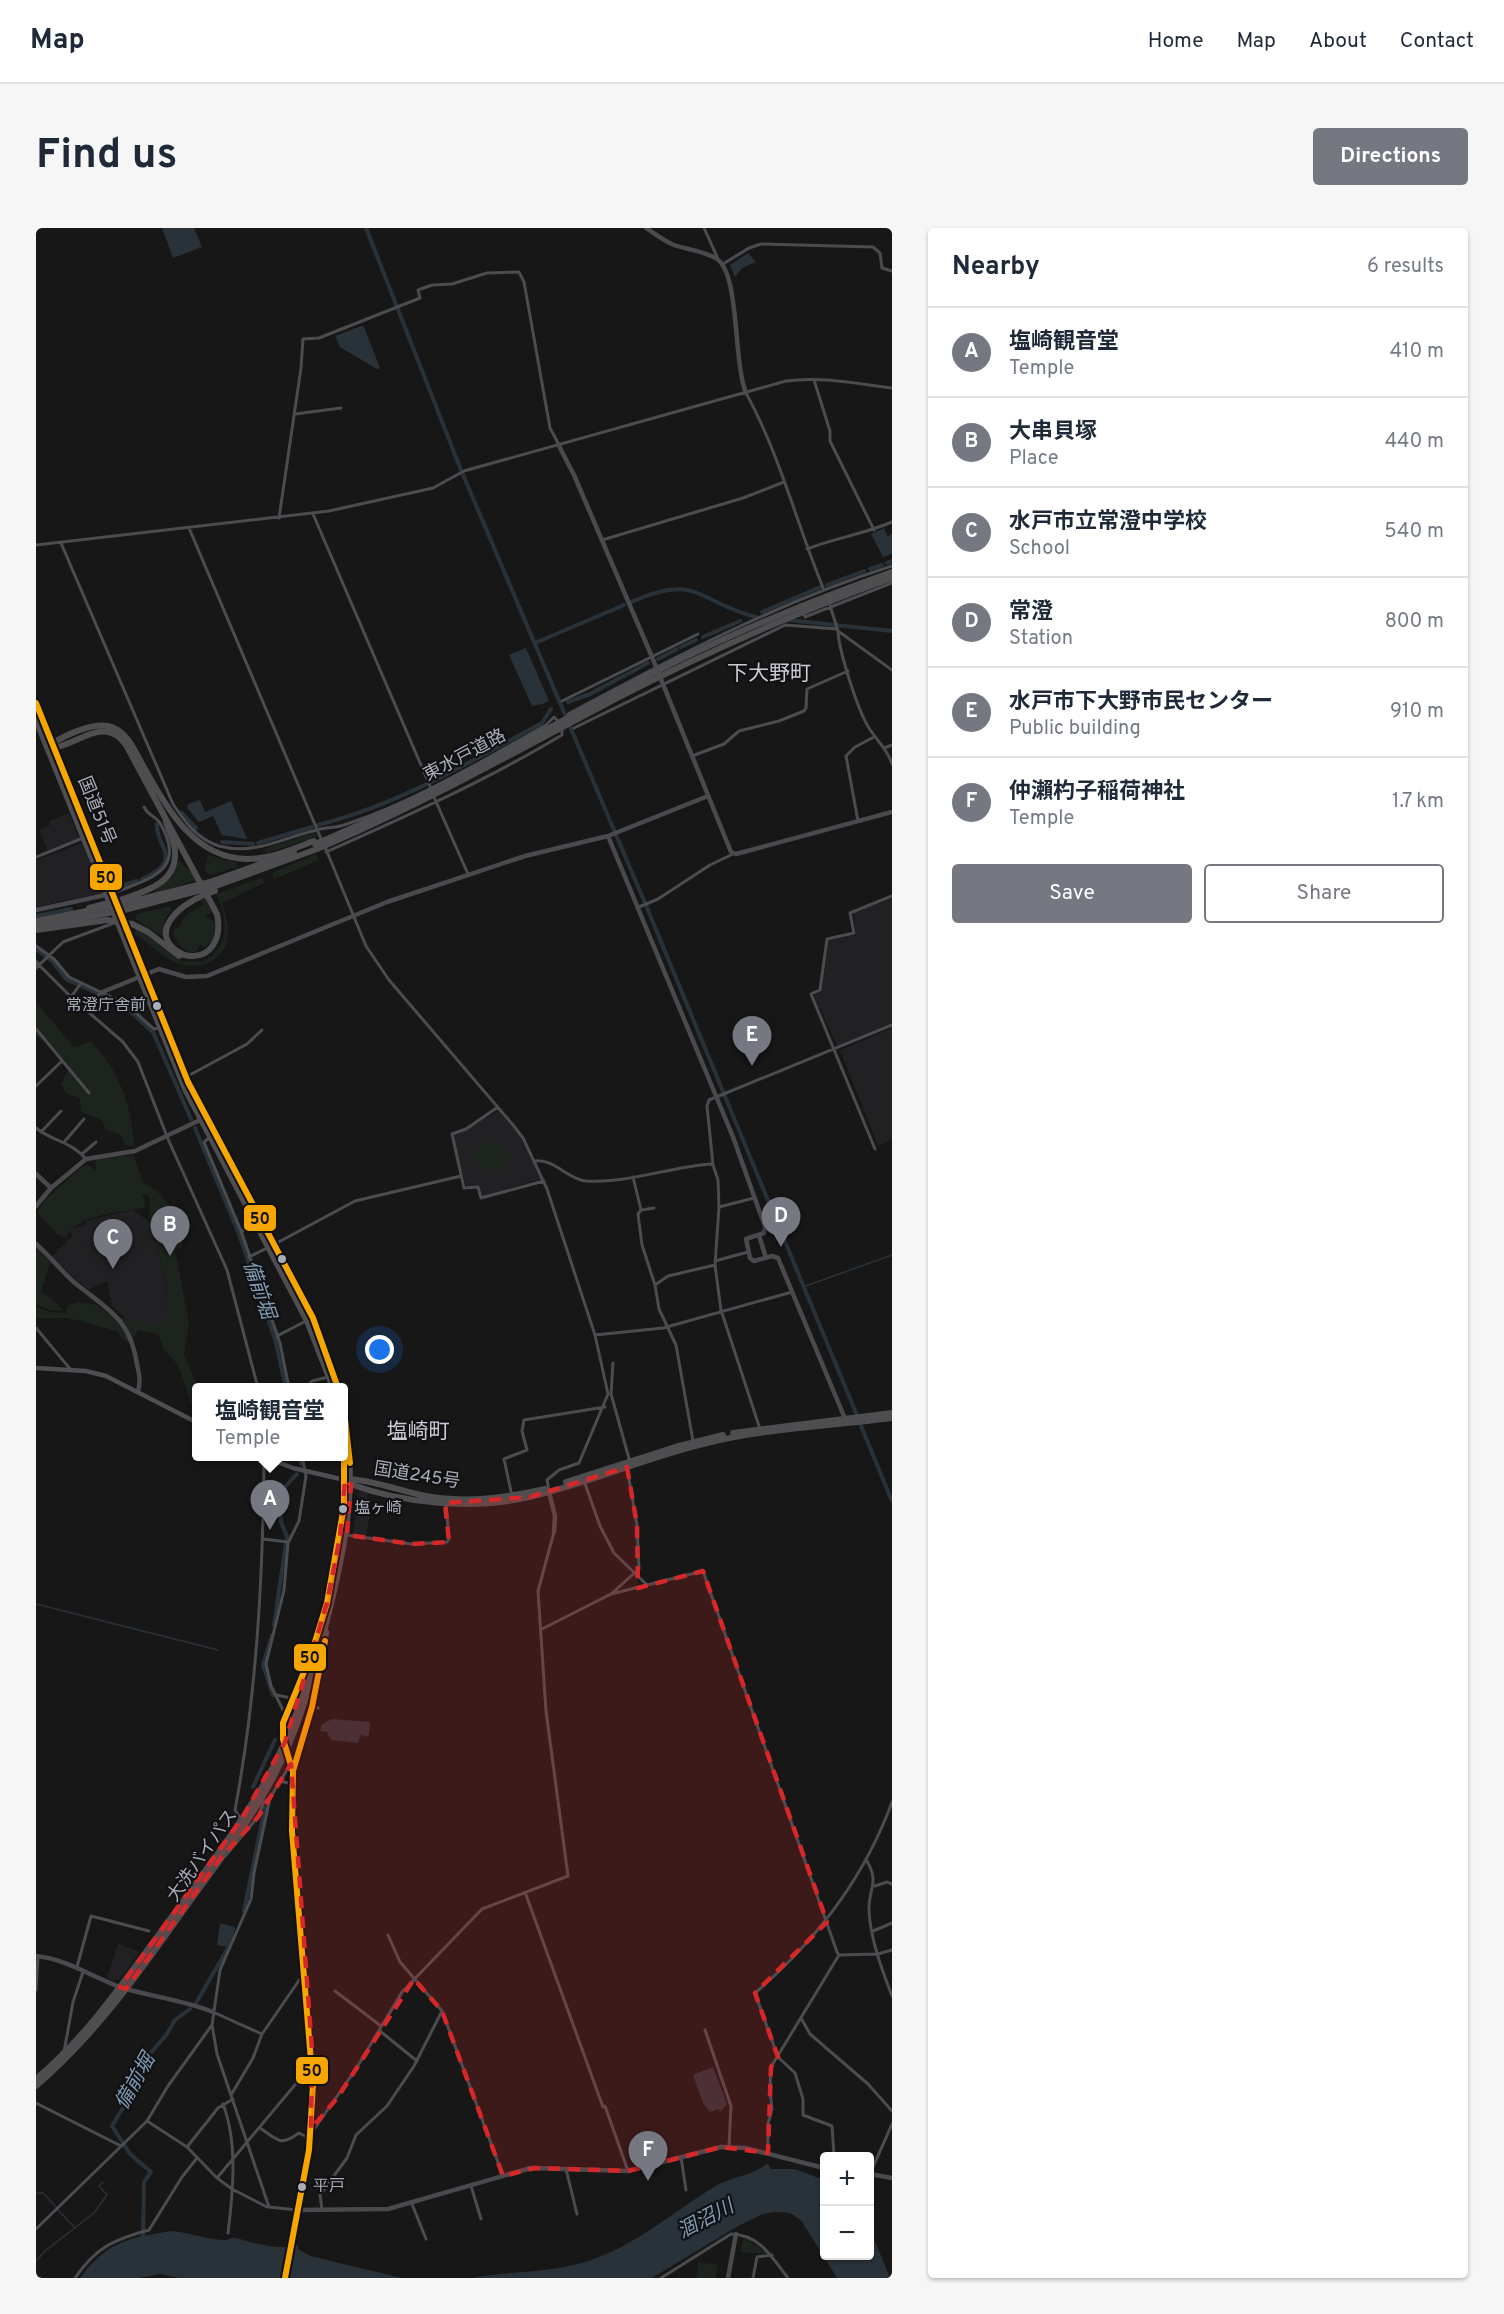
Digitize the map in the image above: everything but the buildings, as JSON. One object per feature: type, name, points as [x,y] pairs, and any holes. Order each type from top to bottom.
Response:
[{"type":"highway","name":"東水戸道路","points":[[36,928],[122,905],[201,890],[287,861],[435,789],[703,649],[892,572]]},
{"type":"highway","name":"東水戸道路","points":[[213,886],[437,795],[696,659],[823,604],[892,581]]},
{"type":"highway","name":"国道51号","points":[[36,703],[85,838],[110,894],[117,922],[186,1077],[198,1122],[209,1138],[256,1226],[271,1246],[307,1321],[332,1383]]},
{"type":"highway","name":"国道51号","points":[[36,720],[52,747],[198,1122],[313,1318],[336,1383]]},
{"type":"highway","points":[[52,747],[94,727],[107,726],[117,730],[130,742],[167,806],[197,841],[211,850],[232,858],[267,857],[316,845]]},
{"type":"highway","points":[[52,747],[97,731],[108,731],[126,745],[164,816],[210,897],[219,923],[218,938],[208,952],[196,956],[184,955],[170,943],[168,921],[180,907],[201,890],[213,886]]},
{"type":"highway","points":[[36,928],[102,920],[132,924],[148,932],[173,953],[187,959],[196,960],[210,954],[221,939],[222,919],[219,909],[169,815],[167,806]]},
{"type":"highway","points":[[36,921],[122,905],[157,886],[171,871],[175,852],[164,816]]},
{"type":"highway","name":"国道245号","points":[[846,1421],[892,1413]]},
{"type":"highway","name":"国道245号","points":[[349,1481],[435,1497],[471,1499],[512,1496],[549,1490],[694,1444],[761,1431],[892,1418]]},
{"type":"highway","points":[[329,1604],[349,1481],[346,1461]]},
{"type":"highway","points":[[329,1604],[347,1535],[348,1461]]},
{"type":"highway","name":"国道245号","points":[[349,1481],[445,1503],[496,1502],[584,1480],[628,1464]]},
{"type":"highway","name":"大洗バイパス","points":[[36,2079],[64,2053],[123,1988],[241,1820],[267,1777],[291,1728],[305,1689],[329,1604]]},
{"type":"highway","name":"大洗バイパス","points":[[36,2086],[79,2047],[223,1855],[264,1792],[289,1745],[309,1690],[329,1604]]},
{"type":"main road","points":[[36,1368],[71,1370],[106,1376],[192,1418]]},
{"type":"main road","points":[[275,1461],[349,1481]]},
{"type":"main road","points":[[283,1739],[285,1714],[329,1604]]},
{"type":"main road","points":[[285,2278],[310,2138],[312,2074],[292,1831],[292,1784],[293,1772],[312,1707],[329,1604]]},
{"type":"main road","points":[[288,1754],[293,1772]]},
{"type":"street","points":[[646,228],[666,242],[721,262],[761,244],[873,247],[880,254],[882,268],[892,271]]},
{"type":"street","points":[[704,228],[732,289],[735,336],[746,393],[772,446],[807,549],[825,591],[848,671],[868,727],[884,747],[892,764]]},
{"type":"street","points":[[279,518],[295,414],[303,339],[319,338],[397,308],[420,298],[418,290],[432,285],[452,284],[487,273],[519,272],[524,282],[550,428],[602,540],[733,854]]},
{"type":"street","points":[[814,380],[830,431],[830,441],[874,530]]},
{"type":"street","points":[[36,545],[313,514],[434,488],[462,472],[786,381],[814,380],[892,388]]},
{"type":"street","points":[[295,414],[341,408]]},
{"type":"street","points":[[602,540],[743,498],[784,482]]},
{"type":"street","points":[[313,514],[468,876]]},
{"type":"street","points":[[807,549],[874,530],[892,522]]},
{"type":"street","points":[[189,528],[372,956],[389,980],[523,1138],[544,1181],[595,1335],[628,1464],[637,1525],[639,1564],[635,1573],[611,1594]]},
{"type":"street","points":[[61,543],[169,796],[189,827],[213,843],[241,849],[280,842],[317,830],[345,825],[537,730],[554,717],[558,720],[562,735],[436,802],[327,852]]},
{"type":"street","points":[[568,714],[656,667],[751,622],[892,566]]},
{"type":"street","points":[[799,602],[805,617],[892,581]]},
{"type":"street","points":[[751,622],[759,636]]},
{"type":"street","points":[[574,728],[663,682],[785,624],[837,628],[892,670]]},
{"type":"street","points":[[562,701],[698,634]]},
{"type":"street","points":[[692,756],[724,744],[739,731],[779,721],[804,711],[807,689],[848,671]]},
{"type":"street","points":[[859,823],[846,756],[855,747],[875,736]]},
{"type":"street","points":[[884,747],[892,745]]},
{"type":"street","points":[[257,1383],[227,1270],[167,1136],[135,1057],[123,1042],[86,1010],[100,994],[141,974],[166,969],[186,977],[202,978],[353,914],[525,856],[613,834],[708,796]]},
{"type":"street","points":[[36,910],[110,894],[157,875],[169,859],[169,847],[158,820],[148,815],[144,807]]},
{"type":"street","points":[[643,906],[695,873],[733,854],[859,823],[892,812]]},
{"type":"street","points":[[613,834],[643,906],[765,1227],[759,1235],[746,1239],[748,1252],[754,1261],[778,1258],[846,1421]]},
{"type":"street","points":[[36,857],[85,838]]},
{"type":"street","points":[[875,1149],[811,994],[820,990],[827,939],[854,933],[850,913],[892,896]]},
{"type":"street","points":[[80,986],[71,997],[37,965],[46,960],[63,942],[117,922]]},
{"type":"street","points":[[36,946],[50,956],[80,986],[126,1004],[154,1029],[160,1028]]},
{"type":"street","points":[[761,1431],[722,1310],[715,1263],[719,1207],[717,1174],[707,1103],[716,1097],[892,1025]]},
{"type":"street","points":[[36,1029],[89,1093]]},
{"type":"street","points":[[186,1077],[248,1044],[262,1030]]},
{"type":"street","points":[[36,1086],[62,1061]]},
{"type":"street","points":[[498,1107],[452,1134],[464,1188],[478,1187],[481,1198],[544,1181]]},
{"type":"street","points":[[41,1132],[61,1111]]},
{"type":"street","points":[[65,1141],[84,1119]]},
{"type":"street","points":[[36,1206],[51,1188],[86,1160],[98,1155],[135,1151],[198,1122]]},
{"type":"street","points":[[36,1128],[65,1141],[86,1160]]},
{"type":"street","points":[[209,1138],[204,1142],[241,1231],[277,1336],[288,1383]]},
{"type":"street","points":[[82,1154],[96,1143]]},
{"type":"street","points":[[535,1161],[546,1161],[585,1181],[633,1178],[682,1166],[714,1165]]},
{"type":"street","points":[[36,1174],[51,1188]]},
{"type":"street","points":[[249,1257],[355,1201],[461,1176]]},
{"type":"street","points":[[633,1178],[641,1210],[638,1214],[642,1245],[655,1285],[658,1309],[676,1345],[694,1444]]},
{"type":"street","points":[[719,1207],[754,1198]]},
{"type":"street","points":[[641,1210],[654,1208]]},
{"type":"street","points":[[241,1231],[256,1226]]},
{"type":"street","points":[[759,1235],[765,1258]]},
{"type":"street","points":[[36,1244],[75,1283],[105,1305],[126,1328],[135,1346],[140,1379],[138,1391]]},
{"type":"street","points":[[655,1285],[668,1276],[748,1252]]},
{"type":"street","points":[[595,1335],[665,1326],[792,1292]]},
{"type":"street","points":[[277,1336],[307,1321]]},
{"type":"street","points":[[36,1328],[71,1370]]},
{"type":"street","points":[[311,2129],[315,2128],[338,2097],[381,2026],[414,1980],[482,1909],[568,1876],[546,1711],[538,1591],[554,1532],[555,1516],[547,1480],[550,1476],[579,1463],[610,1394],[613,1363]]},
{"type":"street","points":[[310,1383],[330,1376]]},
{"type":"street","points":[[512,1496],[504,1459],[526,1450],[522,1431],[524,1420],[604,1407]]},
{"type":"street","points":[[241,1820],[235,1810],[251,1700],[263,1539],[263,1461]]},
{"type":"street","points":[[285,1714],[271,1686],[266,1664],[284,1590],[289,1542],[299,1521],[306,1471],[303,1461]]},
{"type":"street","points":[[584,1480],[611,1548],[647,1585]]},
{"type":"street","points":[[347,1535],[412,1544],[447,1542],[449,1539],[445,1503]]},
{"type":"street","points":[[263,1539],[289,1542]]},
{"type":"street","points":[[542,1629],[611,1594],[703,1571],[839,1955]]},
{"type":"street","points":[[276,1695],[288,1698],[282,1707]]},
{"type":"street","points":[[269,2207],[217,2054],[212,2025],[220,1970],[252,1899],[254,1873],[270,1798],[291,1764]]},
{"type":"street","points":[[280,1781],[292,1784]]},
{"type":"street","points":[[223,1855],[231,1852],[258,1817],[264,1801],[270,1798]]},
{"type":"street","points":[[834,2152],[832,2126],[803,2115],[803,2099],[795,2073],[778,2056],[755,1993],[786,1965],[827,1922],[867,1861],[892,1802]]},
{"type":"street","points":[[867,1861],[875,1886],[868,1909],[878,1954],[892,1996]]},
{"type":"street","points":[[875,1886],[887,1882],[892,1884]]},
{"type":"street","points":[[525,1892],[628,2171]]},
{"type":"street","points":[[77,1967],[91,1916],[149,1931]]},
{"type":"street","points":[[873,1931],[892,1923]]},
{"type":"street","points":[[388,1935],[400,1962],[442,2011],[502,2176]]},
{"type":"street","points":[[839,1955],[878,1954],[892,1950]]},
{"type":"street","points":[[768,2153],[768,2124],[772,2109],[771,2067],[839,1955]]},
{"type":"street","points":[[36,1990],[37,1956],[77,1967],[123,1988],[213,2012],[262,2034]]},
{"type":"street","points":[[64,2053],[73,2002],[84,1970]]},
{"type":"street","points":[[187,2147],[223,2104],[232,2097],[253,2058],[262,2034],[300,1979],[305,1977]]},
{"type":"street","points":[[336,1991],[381,2026]]},
{"type":"street","points":[[322,2210],[320,2194],[347,2158],[356,2135],[387,2106],[417,2061],[442,2011]]},
{"type":"street","points":[[801,2018],[810,2034],[868,2084],[892,2111]]},
{"type":"street","points":[[36,2229],[147,2121],[168,2086],[212,2025]]},
{"type":"street","points":[[705,2030],[731,2106],[729,2146]]},
{"type":"street","points":[[380,2031],[417,2061]]},
{"type":"street","points":[[218,2178],[231,2158],[260,2128],[304,2074],[312,2074]]},
{"type":"street","points":[[36,2103],[122,2144]]},
{"type":"street","points":[[223,2104],[230,2123],[232,2189],[228,2233]]},
{"type":"street","points":[[147,2121],[187,2147],[232,2189],[269,2207],[298,2210],[388,2209],[412,2204],[531,2168],[628,2171],[729,2146],[768,2153],[820,2167]]},
{"type":"street","points":[[874,2165],[892,2124]]},
{"type":"street","points":[[260,2128],[282,2143],[288,2142],[298,2133],[310,2138]]},
{"type":"street","points":[[681,2157],[686,2190]]},
{"type":"street","points":[[75,2278],[84,2265],[117,2238],[143,2231],[154,2224],[182,2177],[197,2158]]},
{"type":"street","points":[[566,2169],[577,2214]]},
{"type":"street","points":[[874,2175],[892,2178]]},
{"type":"street","points":[[471,2186],[482,2219]]},
{"type":"street","points":[[412,2204],[426,2240]]},
{"type":"street","points":[[728,2278],[736,2234]]},
{"type":"street","points":[[661,2278],[720,2240],[736,2234],[752,2239],[772,2255],[788,2278]]},
{"type":"street","points":[[753,2278],[758,2257],[772,2255]]},
{"type":"highlighted area","points":[[627,1467],[637,1525],[638,1588],[703,1571],[827,1922],[755,1993],[778,2057],[771,2067],[768,2153],[721,2147],[628,2171],[535,2168],[503,2176],[442,2011],[414,1979],[338,2097],[311,2129],[312,2049],[291,1764],[258,1817],[220,1859],[126,1989],[120,1987],[241,1820],[285,1742],[327,1603],[340,1537],[345,1480],[351,1485],[347,1535],[412,1544],[449,1542],[445,1503],[530,1497]]},
{"type":"shaded area","points":[[69,813],[79,838],[48,851],[39,830],[50,825],[49,821]]},
{"type":"shaded area","points":[[315,832],[317,837],[266,853],[264,849]]},
{"type":"shaded area","points":[[82,843],[101,893],[36,907],[36,860]]},
{"type":"shaded area","points":[[316,854],[319,860],[274,879],[272,873]]},
{"type":"shaded area","points":[[208,855],[237,863],[237,867],[210,875],[205,870]]},
{"type":"shaded area","points":[[178,860],[195,876],[194,881],[150,895],[172,876]]},
{"type":"shaded area","points":[[262,878],[264,883],[222,903],[228,926],[227,941],[220,954],[207,963],[192,966],[177,963],[134,934],[136,929],[142,931],[181,961],[203,962],[212,956],[223,940],[225,923],[216,894]]},
{"type":"shaded area","points":[[892,898],[892,1023],[837,1046],[814,996],[822,990],[828,941],[856,935],[854,913]]},
{"type":"shaded area","points":[[205,899],[212,913],[204,916],[216,923],[212,942],[203,948],[201,944],[195,952],[187,951],[173,934],[175,928],[179,928],[182,920],[188,914],[203,905],[202,900]]},
{"type":"shaded area","points":[[170,906],[172,909],[164,921],[165,938],[135,919],[137,914]]},
{"type":"shaded area","points":[[36,1002],[74,1047],[91,1041],[101,1052],[116,1076],[127,1103],[134,1145],[127,1146],[119,1134],[106,1130],[102,1120],[81,1112],[80,1099],[66,1093],[61,1084],[70,1067],[54,1048],[36,1036]]},
{"type":"shaded area","points":[[892,1028],[892,1140],[878,1146],[840,1050]]},
{"type":"shaded area","points":[[499,1111],[519,1135],[541,1179],[483,1196],[479,1186],[466,1186],[452,1136]]},
{"type":"shaded area","points":[[491,1140],[512,1154],[503,1172],[486,1170],[472,1157],[475,1148]]},
{"type":"shaded area","points":[[134,1155],[142,1181],[158,1192],[171,1207],[183,1246],[175,1251],[189,1323],[184,1354],[196,1383],[192,1383],[192,1407],[178,1365],[164,1350],[158,1334],[139,1329],[130,1343],[122,1339],[117,1331],[68,1318],[36,1318],[36,1307],[51,1312],[66,1313],[68,1305],[78,1302],[97,1305],[108,1314],[160,1327],[166,1320],[167,1283],[149,1216],[150,1197],[142,1193],[146,1207],[91,1218],[73,1229],[66,1237],[58,1235],[37,1213],[45,1200],[80,1168],[87,1165],[96,1170],[96,1158]]},
{"type":"shaded area","points":[[133,1210],[151,1223],[166,1282],[167,1316],[163,1335],[138,1330],[112,1306],[107,1281],[88,1290],[51,1257],[72,1237],[71,1229],[86,1225],[86,1221]]},
{"type":"shaded area","points":[[36,1247],[50,1262],[41,1293],[52,1299],[64,1311],[49,1310],[36,1304]]},
{"type":"shaded area","points":[[359,1491],[368,1493],[367,1508],[371,1509],[366,1537],[353,1535]]},
{"type":"shaded area","points":[[118,1944],[140,1952],[120,1979],[113,1981],[107,1978]]},
{"type":"shaded area","points":[[744,2238],[769,2254],[740,2252]]},
{"type":"shaded area","points":[[699,2262],[718,2265],[715,2278],[696,2278]]},
{"type":"water","points":[[162,228],[194,228],[202,247],[173,258]]},
{"type":"water","points":[[748,253],[756,262],[742,268],[735,277],[730,265]]},
{"type":"water","points":[[361,326],[364,327],[380,368],[377,369],[340,347],[335,336]]},
{"type":"water","points":[[884,528],[888,537],[891,533],[892,535],[892,554],[883,557],[871,534]]},
{"type":"water","points":[[526,648],[549,701],[542,704],[543,707],[541,704],[532,706],[509,655]]},
{"type":"water","points":[[200,800],[205,812],[231,801],[247,839],[222,835],[213,816],[199,822],[187,808],[188,804]]},
{"type":"water","points":[[332,1719],[370,1722],[369,1735],[365,1737],[361,1734],[358,1743],[331,1740],[327,1732],[320,1731],[322,1724]]},
{"type":"water","points":[[220,1923],[235,1927],[233,1938],[226,1947],[217,1945]]},
{"type":"water","points":[[713,2067],[727,2104],[720,2112],[719,2109],[710,2112],[703,2103],[693,2075]]},
{"type":"water","name":"涸沼川","points":[[768,2163],[771,2169],[795,2169],[820,2178],[820,2251],[801,2220],[790,2213],[775,2212],[763,2214],[738,2226],[652,2278],[473,2278],[565,2267],[597,2258],[649,2231],[714,2187]]},
{"type":"water","points":[[173,2231],[225,2240],[234,2238],[275,2247],[298,2245],[298,2249],[310,2256],[402,2278],[179,2278],[161,2274],[139,2278],[80,2278],[110,2248],[132,2239]]},
{"type":"water","points":[[874,2239],[890,2278],[837,2278],[826,2260],[874,2260]]},
{"type":"waterway","points":[[366,228],[461,470],[645,903],[856,1413]]},
{"type":"waterway","points":[[887,563],[892,561]]},
{"type":"waterway","points":[[870,569],[882,565]]},
{"type":"waterway","points":[[827,585],[864,571]]},
{"type":"waterway","points":[[762,612],[821,587]]},
{"type":"waterway","points":[[631,602],[653,593],[685,590],[756,617]]},
{"type":"waterway","points":[[535,643],[624,605]]},
{"type":"waterway","points":[[788,620],[892,631]]},
{"type":"waterway","points":[[703,637],[740,621]]},
{"type":"waterway","points":[[681,647],[696,640]]},
{"type":"waterway","points":[[658,659],[677,649]]},
{"type":"waterway","points":[[568,702],[590,694],[648,663]]},
{"type":"waterway","points":[[318,825],[377,806],[433,781],[542,723],[551,709]]},
{"type":"waterway","points":[[181,812],[196,828]]},
{"type":"waterway","points":[[142,879],[155,872],[166,859],[157,824]]},
{"type":"waterway","points":[[258,843],[312,827]]},
{"type":"waterway","points":[[222,842],[253,844]]},
{"type":"waterway","points":[[116,887],[137,881]]},
{"type":"waterway","points":[[36,916],[71,909]]},
{"type":"waterway","name":"備前堀","points":[[36,949],[53,962],[66,979],[123,1005],[153,1032],[191,1119]]},
{"type":"waterway","name":"備前堀","points":[[195,1128],[239,1234],[275,1339],[285,1383]]},
{"type":"waterway","points":[[803,1287],[892,1255]]},
{"type":"waterway","points":[[861,1426],[892,1501]]},
{"type":"waterway","name":"備前堀","points":[[274,1625],[287,1536],[281,1522],[280,1508],[285,1487],[297,1474]]},
{"type":"waterway","points":[[36,1604],[218,1650]]},
{"type":"waterway","name":"備前堀","points":[[272,1635],[263,1665],[273,1695]]},
{"type":"waterway","name":"備前堀","points":[[253,1787],[275,1740]]},
{"type":"waterway","name":"備前堀","points":[[244,1911],[265,1807]]},
{"type":"waterway","name":"備前堀","points":[[196,2003],[231,1943]]},
{"type":"waterway","name":"備前堀","points":[[143,2240],[144,2182],[151,2172],[130,2154],[112,2126],[132,2093],[143,2062],[167,2034],[175,2020],[190,2009]]},
{"type":"waterway","points":[[36,2261],[45,2251],[94,2213],[107,2195],[99,2186],[103,2182]]},
{"type":"waterway","points":[[36,2192],[40,2194],[42,2192],[56,2207]]},
{"type":"waterway","points":[[58,2210],[75,2228]]},
{"type":"transit line","name":"50","points":[[36,703],[188,1082],[313,1318],[336,1383]]},
{"type":"transit line","name":"50","points":[[348,1445],[350,1463]]},
{"type":"transit line","name":"50","points":[[285,2278],[309,2150],[313,2085],[292,1831],[293,1772],[283,1739],[283,1723],[311,1655],[327,1603],[344,1506],[344,1461]]},
{"type":"transit line","name":"50","points":[[293,1771],[312,1707],[325,1641]]},
{"type":"place","name":"常澄庁舎前","points":[[157,1006]]},
{"type":"place","name":"水戸市下大野市民センター","points":[[752,1066]]},
{"type":"place","name":"常澄","points":[[781,1247]]},
{"type":"place","name":"大串貝塚","points":[[170,1256]]},
{"type":"place","name":"水戸市立常澄中学校","points":[[113,1269]]},
{"type":"place","name":"塩ヶ崎","points":[[343,1509]]},
{"type":"place","name":"塩崎観音堂","points":[[270,1530]]},
{"type":"place","name":"仲瀨杓子稲荷神社","points":[[648,2181]]},
{"type":"place","name":"平戸","points":[[302,2187]]},
{"type":"district","name":"下大野町","points":[[769,674]]},
{"type":"district","name":"塩崎町","points":[[418,1432]]}]
